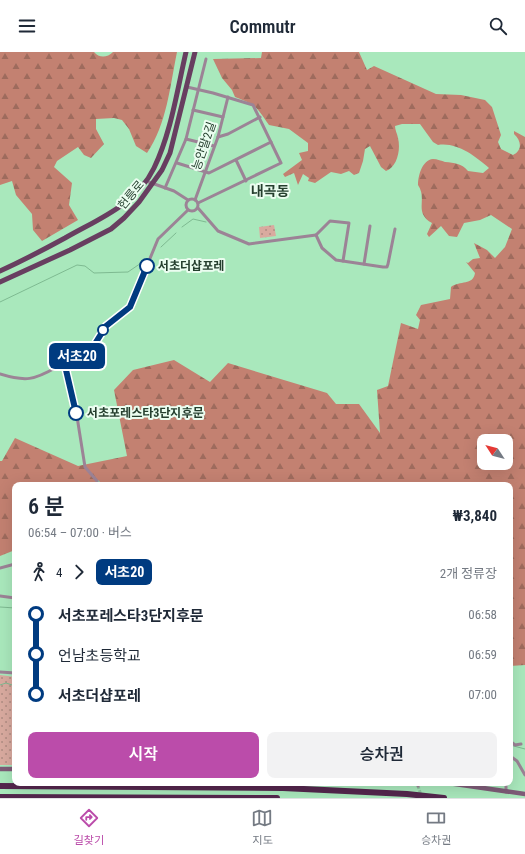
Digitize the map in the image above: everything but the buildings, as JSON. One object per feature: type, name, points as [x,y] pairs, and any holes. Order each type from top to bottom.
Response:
[{"type":"highway","points":[[0,786],[283,788],[385,792],[444,798]]},
{"type":"highway","points":[[0,796],[277,798]]},
{"type":"main road","name":"헌릉로","points":[[0,271],[43,251],[104,218],[127,201],[146,181],[164,144],[186,52]]},
{"type":"main road","name":"헌릉로","points":[[0,282],[70,250],[111,228],[124,218],[153,184],[170,153],[195,52]]},
{"type":"street","points":[[165,188],[186,140],[206,59]]},
{"type":"street","points":[[187,87],[252,104],[260,117],[281,163],[198,203]]},
{"type":"street","name":"능안말2길","points":[[195,200],[218,137],[228,97]]},
{"type":"street","points":[[193,110],[223,117]]},
{"type":"street","points":[[218,137],[228,134],[260,117]]},
{"type":"street","points":[[186,140],[214,146]]},
{"type":"street","points":[[177,163],[209,173],[272,142]]},
{"type":"street","points":[[236,160],[246,181]]},
{"type":"street","points":[[146,181],[165,188],[188,200],[195,200],[198,203],[198,208],[218,231],[224,235],[249,244],[316,235],[330,222],[349,223],[343,261]]},
{"type":"street","points":[[188,200],[186,205],[188,210]]},
{"type":"street","points":[[70,360],[93,347],[106,326],[130,307],[158,239],[188,210],[193,211],[198,208]]},
{"type":"street","points":[[364,264],[370,226]]},
{"type":"street","points":[[316,235],[322,248],[336,260],[387,267],[395,229]]},
{"type":"street","points":[[64,356],[70,360],[70,366],[66,370],[60,370],[57,367],[56,361],[59,357],[64,356]]},
{"type":"street","points":[[0,374],[18,380],[28,379],[57,367]]},
{"type":"street","points":[[66,370],[75,404],[85,467],[97,481]]},
{"type":"street","points":[[0,568],[12,565]]},
{"type":"street","points":[[0,596],[12,598]]},
{"type":"street","points":[[0,672],[12,673]]},
{"type":"street","points":[[513,744],[521,744]]},
{"type":"street","points":[[513,759],[517,762],[525,775]]},
{"type":"street","points":[[0,769],[12,769]]},
{"type":"street","points":[[467,786],[525,794]]},
{"type":"street","points":[[506,786],[506,792]]},
{"type":"shaded area","points":[[274,225],[276,236],[260,238],[259,227]]},
{"type":"shaded area","points":[[0,675],[12,677],[12,765],[0,765]]},
{"type":"green space","points":[[0,52],[94,52],[103,56],[113,52],[177,52],[167,104],[159,130],[147,153],[136,146],[129,129],[122,120],[114,118],[96,119],[96,129],[104,144],[91,158],[84,155],[78,147],[57,161],[54,167],[72,183],[69,205],[78,220],[42,241],[33,230],[32,214],[16,195],[12,181],[0,185]]},
{"type":"green space","points":[[262,52],[359,52],[367,70],[374,66],[436,94],[461,95],[485,100],[492,107],[501,135],[498,142],[501,149],[513,155],[518,151],[520,146],[514,131],[525,137],[525,665],[513,666],[513,482],[12,482],[12,551],[0,556],[0,461],[2,461],[15,438],[78,466],[127,456],[114,390],[133,370],[174,360],[210,382],[228,363],[327,393],[336,404],[359,404],[380,433],[377,390],[388,386],[401,323],[418,329],[420,320],[416,315],[421,305],[450,299],[451,287],[472,280],[475,273],[466,262],[468,263],[473,259],[480,258],[474,243],[487,250],[495,258],[505,247],[512,229],[491,215],[480,220],[464,223],[457,237],[449,236],[441,226],[429,237],[427,234],[432,223],[423,215],[421,190],[418,185],[423,165],[429,160],[436,159],[458,164],[463,166],[468,171],[483,173],[489,168],[472,155],[459,148],[438,145],[433,142],[420,124],[402,124],[395,126],[399,148],[397,158],[390,169],[386,171],[381,167],[370,146],[365,149],[359,173],[354,175],[349,171],[341,174],[331,172],[315,183],[308,181],[309,178],[303,174],[298,185],[294,173],[285,177],[283,174],[302,160],[299,153],[308,151],[308,143],[289,129],[269,125],[255,107],[248,102],[235,97],[232,90],[222,78],[213,59],[261,58]]},
{"type":"waterway","points":[[182,227],[193,219],[206,222]]},
{"type":"waterway","points":[[161,247],[176,233]]},
{"type":"waterway","points":[[0,302],[77,265],[85,266],[94,273],[128,272],[144,261]]},
{"type":"waterway","points":[[0,607],[12,608]]},
{"type":"waterway","points":[[0,685],[6,683],[12,685]]},
{"type":"waterway","points":[[513,746],[525,749]]},
{"type":"tunnel","points":[[418,786],[421,795]]},
{"type":"bus line","name":"서초20","points":[[76,413],[70,380],[66,370],[69,369],[71,364],[70,360],[93,347],[111,320],[124,313],[130,307],[136,296],[147,266]]},
{"type":"place","name":"서초더샵포레","points":[[147,266]]},
{"type":"place","name":"서초포레스타3단지후문","points":[[76,413]]},
{"type":"district","name":"내곡동","points":[[270,191]]}]
